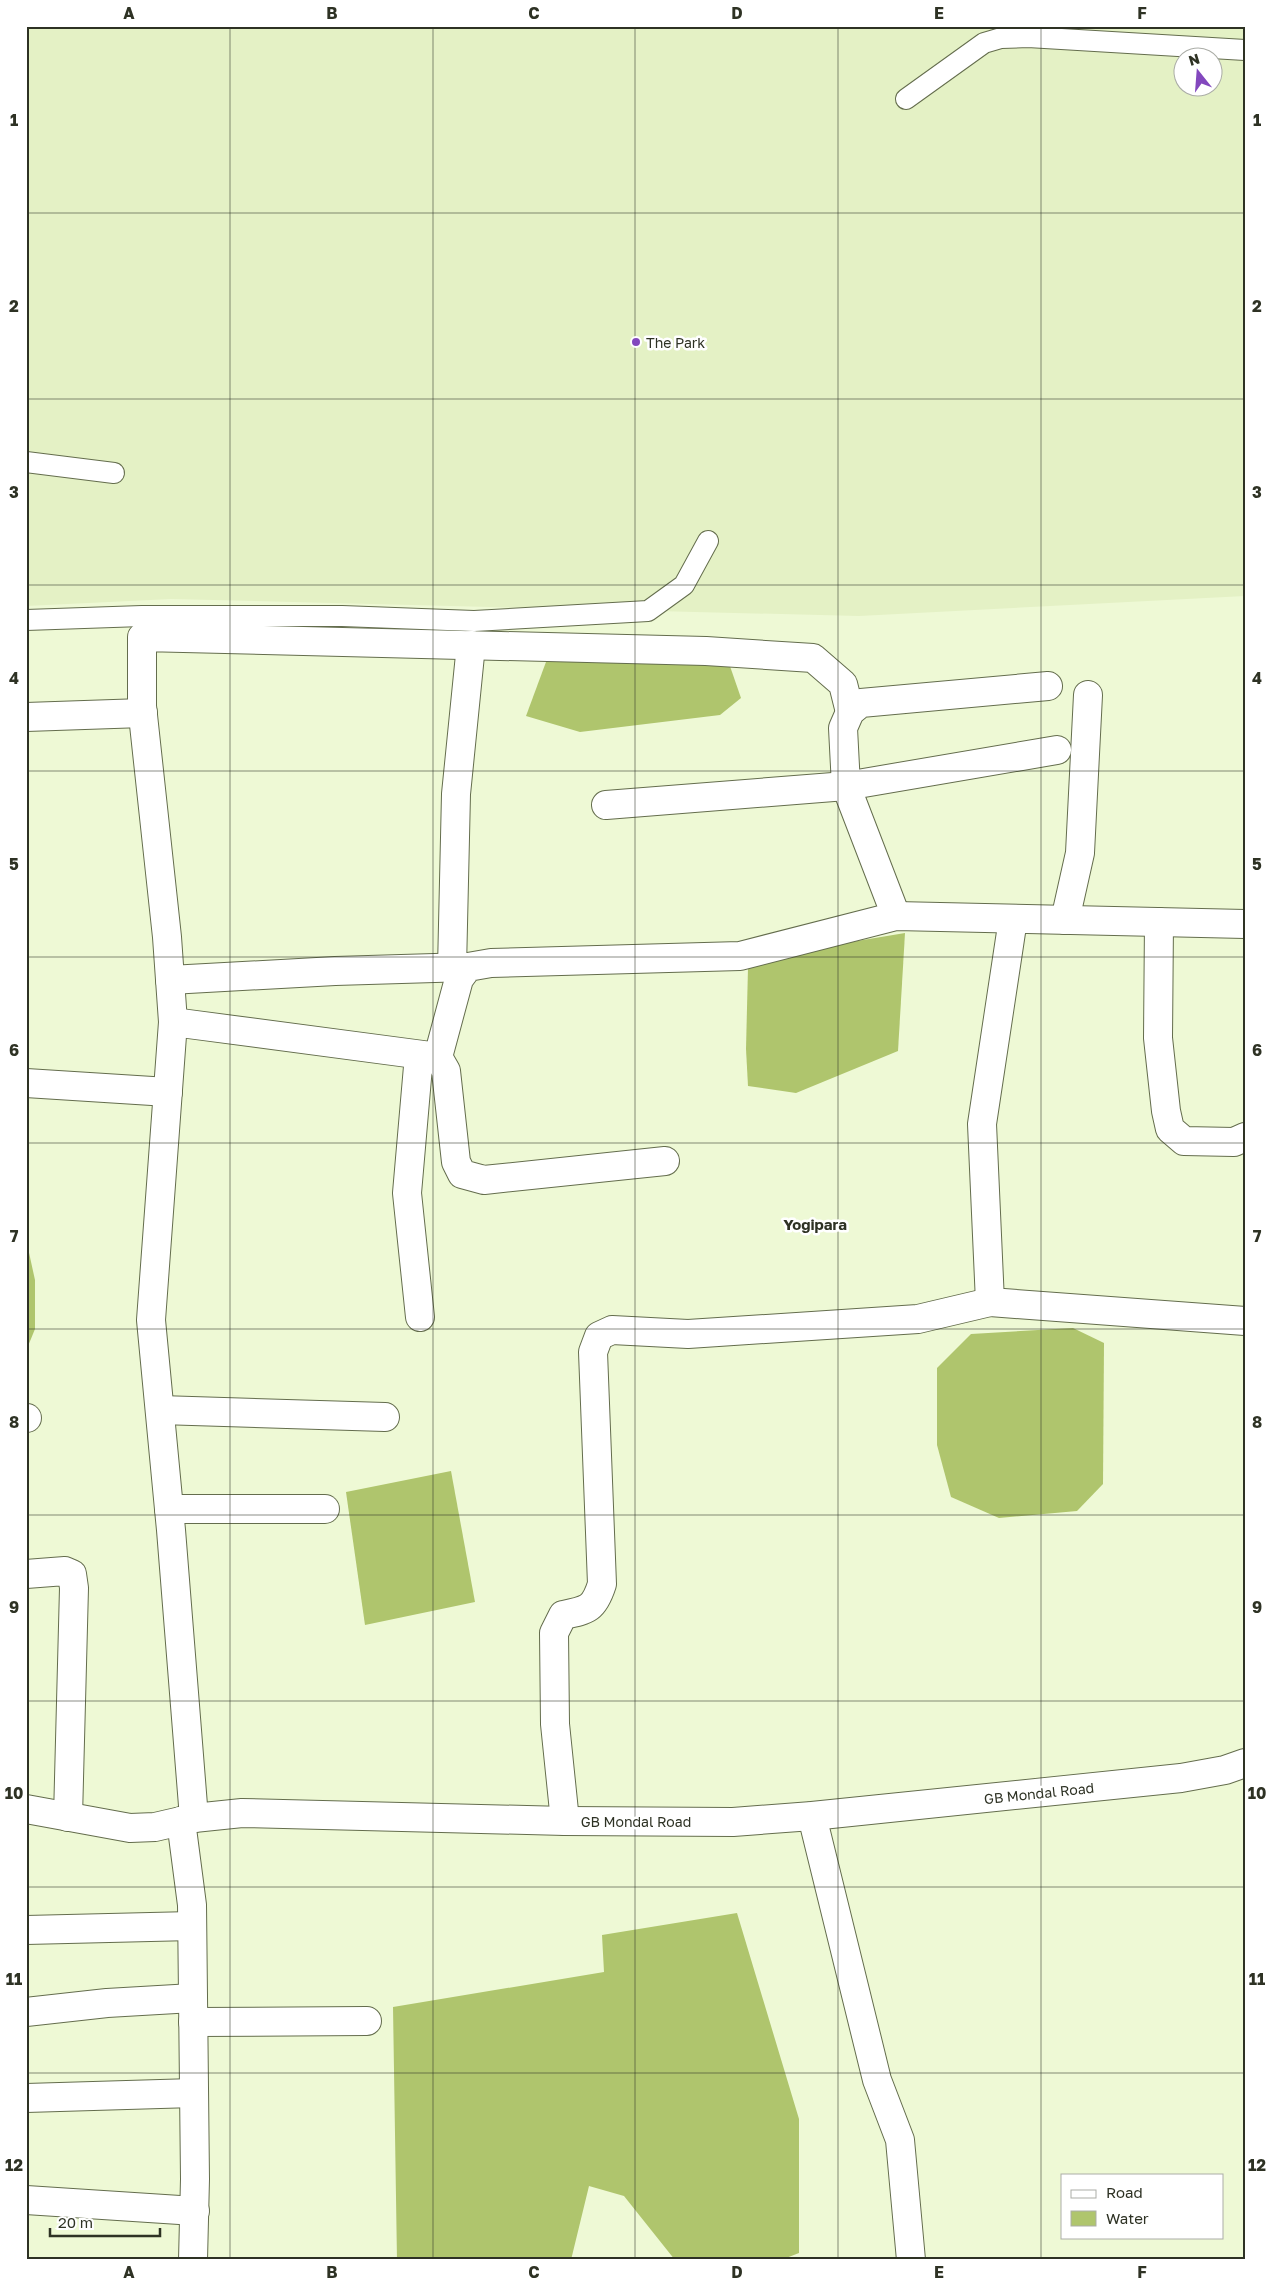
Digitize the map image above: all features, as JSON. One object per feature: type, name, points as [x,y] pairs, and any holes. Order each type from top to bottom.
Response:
[{"type":"street","points":[[193,2260],[195,2211],[192,1905],[169,1509],[152,1320],[172,1022],[167,937],[143,713],[142,637],[706,651],[813,658],[843,684],[850,712]]},
{"type":"street","points":[[420,1317],[407,1193],[429,1056],[459,979],[456,794],[471,645]]},
{"type":"street","points":[[896,916],[846,786],[843,728],[850,712],[861,703],[1048,686]]},
{"type":"street","points":[[1065,920],[1080,853],[1088,695]]},
{"type":"street","points":[[26,717],[143,713]]},
{"type":"street","points":[[606,805],[846,786],[1057,750]]},
{"type":"street","points":[[170,980],[335,971],[460,968],[490,963],[740,956],[896,916],[1245,924]]},
{"type":"street","points":[[990,1302],[982,1124],[1013,919]]},
{"type":"street","points":[[1159,922],[1158,1038],[1166,1111],[1170,1129],[1184,1141],[1234,1142],[1245,1136]]},
{"type":"street","points":[[172,1022],[429,1056],[446,1071],[456,1162],[462,1174],[484,1180],[665,1161]]},
{"type":"street","points":[[26,1083],[168,1092]]},
{"type":"street","points":[[565,1820],[556,1724],[554,1633],[563,1615],[583,1611],[597,1600],[602,1584],[593,1352],[599,1336],[612,1330],[688,1334],[918,1319],[990,1302],[1245,1321]]},
{"type":"street","points":[[160,1410],[385,1417]]},
{"type":"street","points":[[169,1509],[325,1509]]},
{"type":"street","points":[[26,1574],[64,1571],[72,1574],[74,1588],[68,1817]]},
{"type":"street","name":"GB Mondal Road","points":[[26,1809],[130,1828],[155,1827],[187,1820],[242,1813],[733,1822],[812,1816],[1181,1778],[1226,1770],[1245,1763]]},
{"type":"street","points":[[812,1816],[877,2080],[900,2140],[912,2260]]},
{"type":"street","points":[[26,1930],[192,1926]]},
{"type":"street","points":[[26,2012],[107,2003],[367,2021]]},
{"type":"street","points":[[26,2098],[194,2093]]},
{"type":"street","points":[[26,2200],[195,2211]]},
{"type":"lane","points":[[906,99],[984,43],[1001,38],[1028,37],[1245,50]]},
{"type":"lane","points":[[26,462],[114,473]]},
{"type":"lane","points":[[26,620],[142,616],[342,616],[474,621],[648,611],[684,585],[708,541]]},
{"type":"shaded area","name":"The Park","points":[[26,26],[1245,26],[1245,596],[859,616],[171,599],[26,606]]},
{"type":"water","points":[[553,643],[723,646],[741,698],[720,715],[580,732],[526,716]]},
{"type":"water","points":[[905,933],[898,1051],[796,1093],[748,1086],[746,1049],[748,968],[845,943]]},
{"type":"water","points":[[26,1239],[35,1280],[35,1329],[26,1351]]},
{"type":"water","points":[[1073,1328],[1104,1343],[1103,1484],[1077,1511],[999,1518],[951,1497],[937,1445],[937,1368],[971,1334]]},
{"type":"water","points":[[451,1471],[475,1602],[365,1625],[346,1492]]},
{"type":"water","points":[[737,1913],[799,2119],[799,2253],[781,2260],[675,2260],[624,2196],[589,2186],[571,2260],[397,2260],[393,2007],[604,1972],[602,1935]]},
{"type":"place","name":"The Park","points":[[636,342]]},
{"type":"district","name":"Yogipara","points":[[815,1224]]}]
